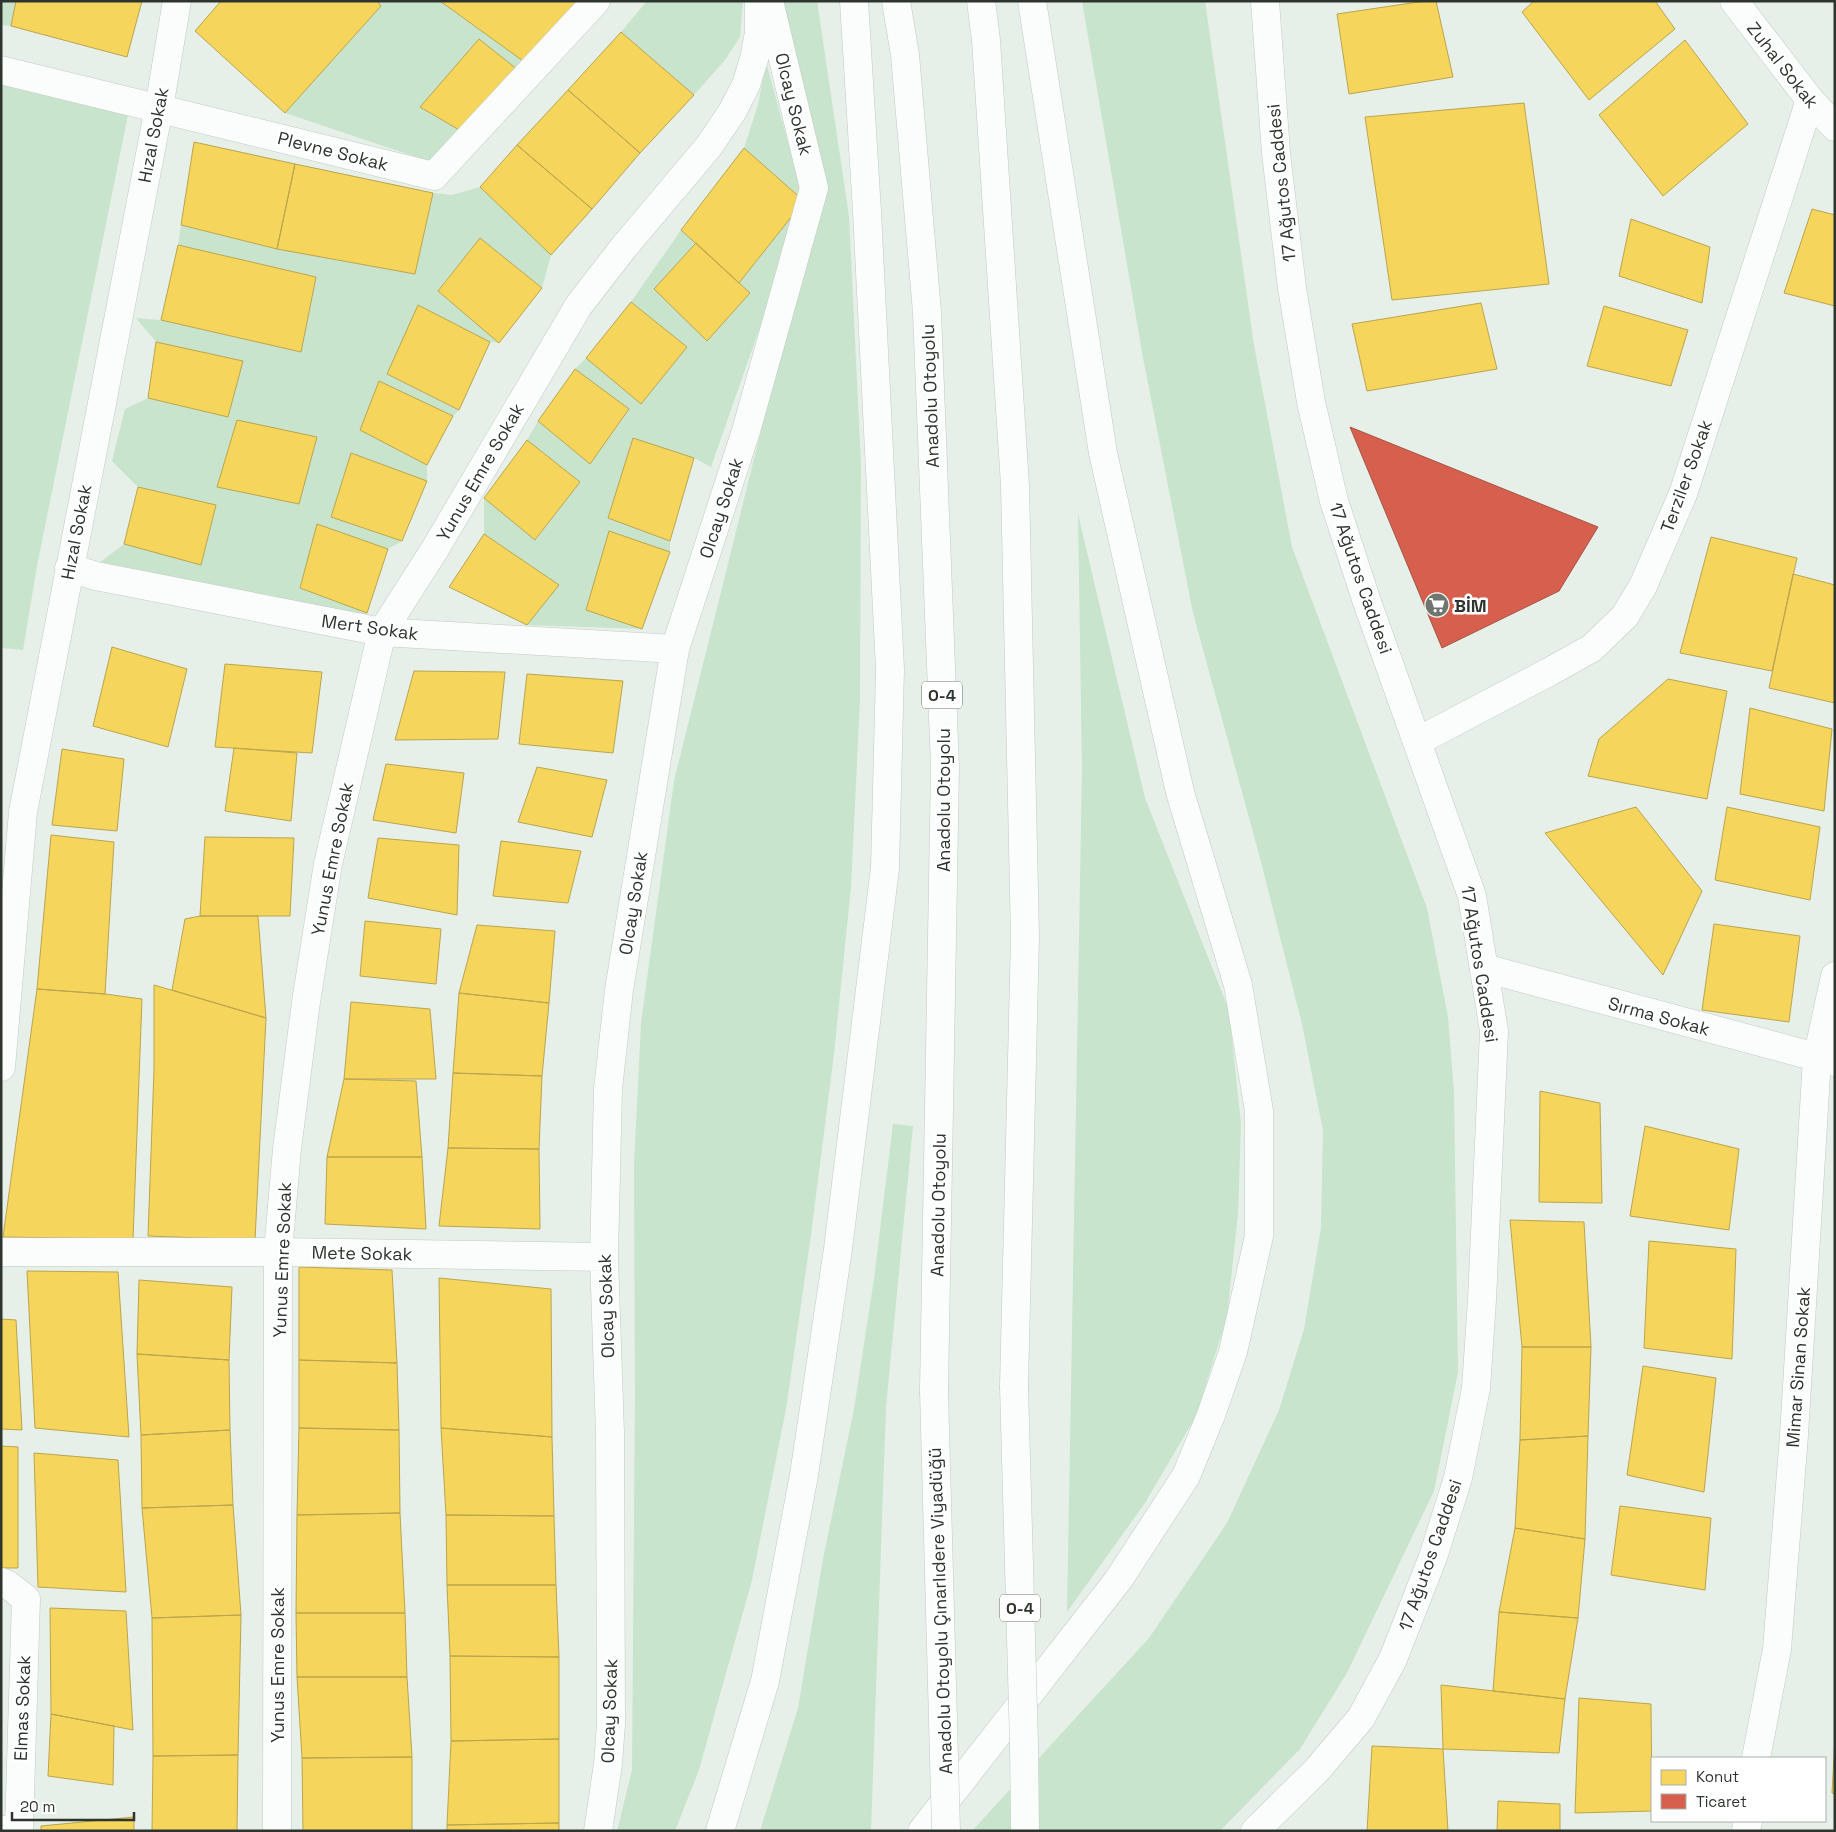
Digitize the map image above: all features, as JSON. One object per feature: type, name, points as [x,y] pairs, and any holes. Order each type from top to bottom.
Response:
[{"type":"main road","name":"Hızal Sokak","points":[[1,1067],[23,812],[159,108],[177,1]]},
{"type":"main road","name":"Plevne Sokak","points":[[1,70],[434,176],[596,1]]},
{"type":"main road","name":"Yunus Emre Sokak","points":[[277,1831],[278,1252],[287,1149],[306,1002],[328,864],[382,632],[435,549],[579,305],[624,247],[709,146],[732,112],[746,84],[754,59],[759,33],[759,1]]},
{"type":"main road","name":"Olcay Sokak","points":[[598,1831],[608,1764],[611,1724],[610,1433],[604,1257],[608,1089],[619,990],[675,649],[746,431],[814,188],[769,1]]},
{"type":"main road","points":[[720,1831],[765,1682],[804,1476],[838,1248],[885,868],[890,670],[867,212],[854,1]]},
{"type":"main road","name":"Anadolu Otoyolu","points":[[896,1],[905,55],[926,312],[945,767],[934,1391]]},
{"type":"main road","name":"O-4","points":[[981,1],[986,40],[1015,485],[1025,937],[1014,1386],[1025,1831]]},
{"type":"main road","points":[[922,1831],[1119,1579],[1186,1476],[1234,1352],[1259,1236],[1259,1111],[1238,986],[1180,792],[1103,453],[1032,1]]},
{"type":"main road","name":"17 Ağutos Caddesi","points":[[1255,1831],[1316,1771],[1361,1718],[1393,1659],[1433,1558],[1458,1478],[1476,1388],[1482,1300],[1494,1031],[1472,896],[1367,602],[1334,501],[1311,402],[1292,288],[1276,153],[1265,1]]},
{"type":"main road","name":"Zuhal Sokak","points":[[1734,1],[1810,100],[1835,128]]},
{"type":"main road","name":"Terziler Sokak","points":[[1418,741],[1592,648],[1625,616],[1643,586],[1683,494],[1810,100]]},
{"type":"main road","name":"Mert Sokak","points":[[69,568],[96,576],[382,632],[675,649]]},
{"type":"main road","name":"Sırma Sokak","points":[[1484,968],[1826,1061]]},
{"type":"main road","name":"Mimar Sinan Sokak","points":[[1756,1757],[1777,1649],[1826,1061],[1835,976]]},
{"type":"main road","name":"Mete Sokak","points":[[1,1252],[278,1252],[604,1257]]},
{"type":"main road","name":"Anadolu Otoyolu Çınarlıdere Viyadüğü","points":[[934,1391],[946,1831]]},
{"type":"main road","name":"Elmas Sokak","points":[[1,1582],[7,1584],[26,1599],[19,1830],[1,1830]]},
{"type":"green space","points":[[1,1],[16,1],[11,26],[1,25]]},
{"type":"green space","points":[[377,1],[440,1],[523,61],[518,70],[420,107],[461,131],[431,162],[285,113],[381,6]]},
{"type":"green space","points":[[647,1],[743,1],[740,37],[725,60],[694,95],[621,32]]},
{"type":"green space","points":[[782,1],[817,1],[849,216],[861,463],[860,700],[851,887],[834,1054],[811,1235],[786,1409],[752,1580],[699,1770],[675,1831],[617,1831],[632,1770],[635,1397],[634,1164],[641,1023],[674,781],[821,189]]},
{"type":"green space","points":[[1082,1],[1205,1],[1254,345],[1292,547],[1427,908],[1448,1017],[1454,1091],[1458,1372],[1434,1491],[1347,1673],[1300,1749],[1220,1831],[972,1831],[1149,1638],[1227,1523],[1279,1410],[1304,1329],[1321,1228],[1323,1131],[1302,1024],[1260,858],[1193,613],[1143,358]]},
{"type":"green space","points":[[766,62],[804,201],[744,148],[758,105]]},
{"type":"green space","points":[[1,84],[129,110],[37,566],[23,650],[1,648]]},
{"type":"green space","points":[[480,187],[551,255],[542,288],[480,238],[438,290],[499,343],[490,342],[418,306],[387,374],[459,410],[453,416],[379,381],[360,430],[427,465],[427,481],[351,453],[331,517],[402,541],[388,549],[318,524],[300,588],[367,613],[363,619],[94,567],[124,544],[201,565],[216,505],[138,487],[112,461],[125,409],[148,398],[228,417],[242,361],[156,342],[136,318],[161,320],[301,352],[316,277],[178,245],[181,225],[277,249],[415,274],[433,193],[452,195]]},
{"type":"green space","points":[[804,201],[711,467],[694,458],[634,439],[608,518],[670,541],[670,552],[609,532],[586,609],[642,629],[527,625],[558,585],[484,534],[484,498],[536,540],[580,482],[527,440],[538,421],[590,464],[629,410],[575,369],[586,358],[641,404],[687,347],[631,302],[681,230],[696,243],[654,289],[707,340],[750,293],[739,283]]},
{"type":"green space","points":[[1078,514],[1145,798],[1229,1010],[1241,1124],[1238,1214],[1227,1317],[1196,1416],[1145,1503],[1067,1612],[1082,769]]},
{"type":"green space","points":[[893,1124],[913,1126],[886,1407],[871,1831],[760,1831],[798,1708],[823,1559],[854,1409],[874,1279]]},
{"type":"building: Konut","points":[[16,1],[142,1],[127,57],[11,26]]},
{"type":"building: Konut","points":[[221,1],[377,1],[381,6],[285,113],[195,31]]},
{"type":"building: Konut","points":[[440,1],[577,1],[523,61]]},
{"type":"building: Konut","points":[[1436,1],[1453,77],[1349,94],[1337,14]]},
{"type":"building: Konut","points":[[1534,1],[1655,1],[1675,29],[1589,100],[1522,12]]},
{"type":"building: Konut","points":[[621,32],[694,95],[640,153],[568,90]]},
{"type":"building: Konut","points":[[479,39],[518,70],[461,131],[420,107]]},
{"type":"building: Konut","points":[[1685,40],[1748,124],[1663,196],[1599,115]]},
{"type":"building: Konut","points":[[568,90],[640,153],[592,209],[517,145]]},
{"type":"building: Konut","points":[[1524,103],[1549,284],[1392,300],[1365,117]]},
{"type":"building: Konut","points":[[194,142],[295,164],[277,249],[181,225]]},
{"type":"building: Konut","points":[[517,145],[592,209],[551,255],[480,187]]},
{"type":"building: Konut","points":[[744,148],[804,201],[739,283],[681,230]]},
{"type":"building: Konut","points":[[295,164],[433,193],[415,274],[277,249]]},
{"type":"building: Konut","points":[[1812,209],[1835,215],[1835,306],[1784,293]]},
{"type":"building: Konut","points":[[1631,219],[1710,247],[1702,303],[1619,276]]},
{"type":"building: Konut","points":[[480,238],[542,288],[499,343],[438,291]]},
{"type":"building: Konut","points":[[696,243],[750,293],[707,341],[654,289]]},
{"type":"building: Konut","points":[[178,245],[316,277],[301,352],[161,320]]},
{"type":"building: Konut","points":[[631,302],[687,347],[641,404],[586,358]]},
{"type":"building: Konut","points":[[1481,303],[1497,369],[1367,391],[1352,324]]},
{"type":"building: Konut","points":[[418,305],[490,342],[459,410],[387,374]]},
{"type":"building: Konut","points":[[1604,306],[1688,330],[1671,386],[1587,366]]},
{"type":"building: Konut","points":[[156,342],[243,361],[228,417],[148,398]]},
{"type":"building: Konut","points":[[575,369],[629,409],[590,464],[538,421]]},
{"type":"building: Konut","points":[[379,381],[453,416],[427,465],[360,430]]},
{"type":"building: Konut","points":[[237,420],[317,437],[299,504],[217,487]]},
{"type":"building: Konut","points":[[633,438],[694,458],[670,541],[608,518]]},
{"type":"building: Konut","points":[[527,440],[580,482],[535,540],[484,498]]},
{"type":"building: Konut","points":[[351,453],[427,481],[402,541],[331,517]]},
{"type":"building: Konut","points":[[138,487],[216,505],[201,565],[124,544]]},
{"type":"building: Konut","points":[[317,524],[388,549],[367,613],[300,588]]},
{"type":"building: Konut","points":[[609,531],[670,552],[642,629],[586,610]]},
{"type":"building: Konut","points":[[484,534],[559,585],[527,625],[449,587]]},
{"type":"building: Konut","points":[[1711,537],[1797,558],[1772,671],[1680,653]]},
{"type":"building: Konut","points":[[1793,574],[1835,585],[1835,703],[1769,688]]},
{"type":"building: Konut","points":[[112,647],[187,669],[168,747],[93,726]]},
{"type":"building: Konut","points":[[225,664],[322,672],[312,753],[215,747]]},
{"type":"building: Konut","points":[[414,671],[505,672],[498,739],[395,740]]},
{"type":"building: Konut","points":[[527,674],[623,681],[613,753],[519,744]]},
{"type":"building: Konut","points":[[1668,679],[1727,691],[1707,799],[1588,776],[1599,739]]},
{"type":"building: Konut","points":[[1750,708],[1832,729],[1824,811],[1740,794]]},
{"type":"building: Konut","points":[[234,748],[297,753],[291,821],[225,811]]},
{"type":"building: Konut","points":[[62,749],[124,759],[117,831],[52,825]]},
{"type":"building: Konut","points":[[386,764],[464,773],[456,833],[373,820]]},
{"type":"building: Konut","points":[[537,767],[607,780],[592,837],[518,822]]},
{"type":"building: Konut","points":[[1636,807],[1702,891],[1663,975],[1545,833]]},
{"type":"building: Konut","points":[[1727,807],[1820,827],[1810,900],[1715,880]]},
{"type":"building: Konut","points":[[51,835],[114,842],[105,994],[37,989]]},
{"type":"building: Konut","points":[[205,837],[294,838],[290,916],[200,916]]},
{"type":"building: Konut","points":[[378,838],[459,845],[457,915],[368,898]]},
{"type":"building: Konut","points":[[501,841],[581,851],[568,903],[493,896]]},
{"type":"building: Konut","points":[[200,916],[258,916],[266,1018],[172,990],[185,919]]},
{"type":"building: Konut","points":[[365,921],[441,929],[436,984],[360,976]]},
{"type":"building: Konut","points":[[1714,924],[1800,936],[1789,1022],[1702,1010]]},
{"type":"building: Konut","points":[[477,925],[555,931],[549,1003],[459,993]]},
{"type":"building: Konut","points":[[154,985],[266,1018],[255,1240],[148,1236],[154,1070]]},
{"type":"building: Konut","points":[[37,989],[142,999],[133,1239],[3,1237]]},
{"type":"building: Konut","points":[[459,993],[549,1003],[542,1076],[453,1073]]},
{"type":"building: Konut","points":[[351,1002],[430,1009],[436,1079],[344,1079]]},
{"type":"building: Konut","points":[[453,1073],[542,1076],[539,1149],[448,1148]]},
{"type":"building: Konut","points":[[344,1079],[416,1081],[422,1157],[327,1157]]},
{"type":"building: Konut","points":[[1540,1091],[1600,1103],[1602,1203],[1539,1202]]},
{"type":"building: Konut","points":[[1645,1126],[1739,1149],[1729,1230],[1630,1216]]},
{"type":"building: Konut","points":[[448,1148],[539,1149],[540,1229],[439,1226]]},
{"type":"building: Konut","points":[[327,1157],[422,1157],[426,1229],[325,1224]]},
{"type":"building: Konut","points":[[1510,1220],[1584,1222],[1591,1347],[1522,1347]]},
{"type":"building: Konut","points":[[1649,1241],[1736,1249],[1732,1359],[1644,1348]]},
{"type":"building: Konut","points":[[299,1267],[392,1270],[397,1363],[299,1360]]},
{"type":"building: Konut","points":[[27,1271],[118,1272],[129,1437],[35,1428]]},
{"type":"building: Konut","points":[[439,1278],[551,1289],[552,1437],[441,1428]]},
{"type":"building: Konut","points":[[139,1280],[232,1287],[229,1360],[137,1354]]},
{"type":"building: Konut","points":[[1,1319],[16,1320],[22,1430],[1,1429]]},
{"type":"building: Konut","points":[[1522,1347],[1591,1347],[1588,1436],[1520,1440]]},
{"type":"building: Konut","points":[[137,1354],[229,1360],[230,1430],[141,1435]]},
{"type":"building: Konut","points":[[299,1360],[397,1363],[399,1430],[299,1428]]},
{"type":"building: Konut","points":[[1643,1366],[1716,1378],[1704,1492],[1627,1475]]},
{"type":"building: Konut","points":[[299,1428],[399,1430],[400,1513],[297,1515]]},
{"type":"building: Konut","points":[[441,1428],[552,1437],[554,1516],[446,1515]]},
{"type":"building: Konut","points":[[230,1430],[233,1505],[142,1508],[141,1435]]},
{"type":"building: Konut","points":[[1588,1436],[1585,1539],[1515,1528],[1520,1440]]},
{"type":"building: Konut","points":[[1,1446],[18,1447],[18,1568],[1,1568]]},
{"type":"building: Konut","points":[[34,1453],[118,1460],[126,1592],[38,1587]]},
{"type":"building: Konut","points":[[233,1505],[241,1615],[152,1618],[142,1508]]},
{"type":"building: Konut","points":[[1620,1506],[1711,1518],[1705,1590],[1611,1575]]},
{"type":"building: Konut","points":[[400,1513],[405,1613],[296,1613],[297,1515]]},
{"type":"building: Konut","points":[[446,1515],[554,1516],[556,1585],[447,1585]]},
{"type":"building: Konut","points":[[1515,1528],[1585,1539],[1578,1618],[1499,1612]]},
{"type":"building: Konut","points":[[447,1585],[556,1585],[559,1657],[450,1656]]},
{"type":"building: Konut","points":[[50,1608],[126,1611],[133,1730],[51,1714]]},
{"type":"building: Konut","points":[[1499,1612],[1578,1618],[1565,1699],[1493,1691]]},
{"type":"building: Konut","points":[[296,1613],[405,1613],[407,1677],[297,1677]]},
{"type":"building: Konut","points":[[241,1615],[238,1755],[153,1756],[152,1618]]},
{"type":"building: Konut","points":[[450,1656],[559,1657],[559,1739],[451,1741]]},
{"type":"building: Konut","points":[[297,1677],[407,1677],[412,1757],[302,1758]]},
{"type":"building: Konut","points":[[1441,1685],[1565,1699],[1559,1753],[1443,1749]]},
{"type":"building: Konut","points":[[1579,1698],[1651,1704],[1651,1811],[1575,1813]]},
{"type":"building: Konut","points":[[51,1714],[114,1726],[113,1785],[48,1776]]},
{"type":"building: Konut","points":[[1835,1738],[1835,1794],[1832,1793]]},
{"type":"building: Konut","points":[[559,1739],[559,1823],[447,1825],[451,1741]]},
{"type":"building: Konut","points":[[1372,1746],[1443,1749],[1448,1831],[1367,1831]]},
{"type":"building: Konut","points":[[238,1755],[237,1831],[152,1831],[153,1756]]},
{"type":"building: Konut","points":[[412,1757],[412,1831],[303,1831],[302,1758]]},
{"type":"building: Konut","points":[[1498,1801],[1560,1804],[1560,1831],[1497,1831]]},
{"type":"building: Konut","points":[[134,1817],[134,1831],[41,1831],[41,1826]]},
{"type":"building: Konut","points":[[559,1823],[559,1831],[447,1831],[447,1825]]},
{"type":"building: Ticaret","points":[[1350,427],[1598,527],[1559,591],[1442,648]]},
{"type":"place","name":"BİM","points":[[1437,605]]}]
